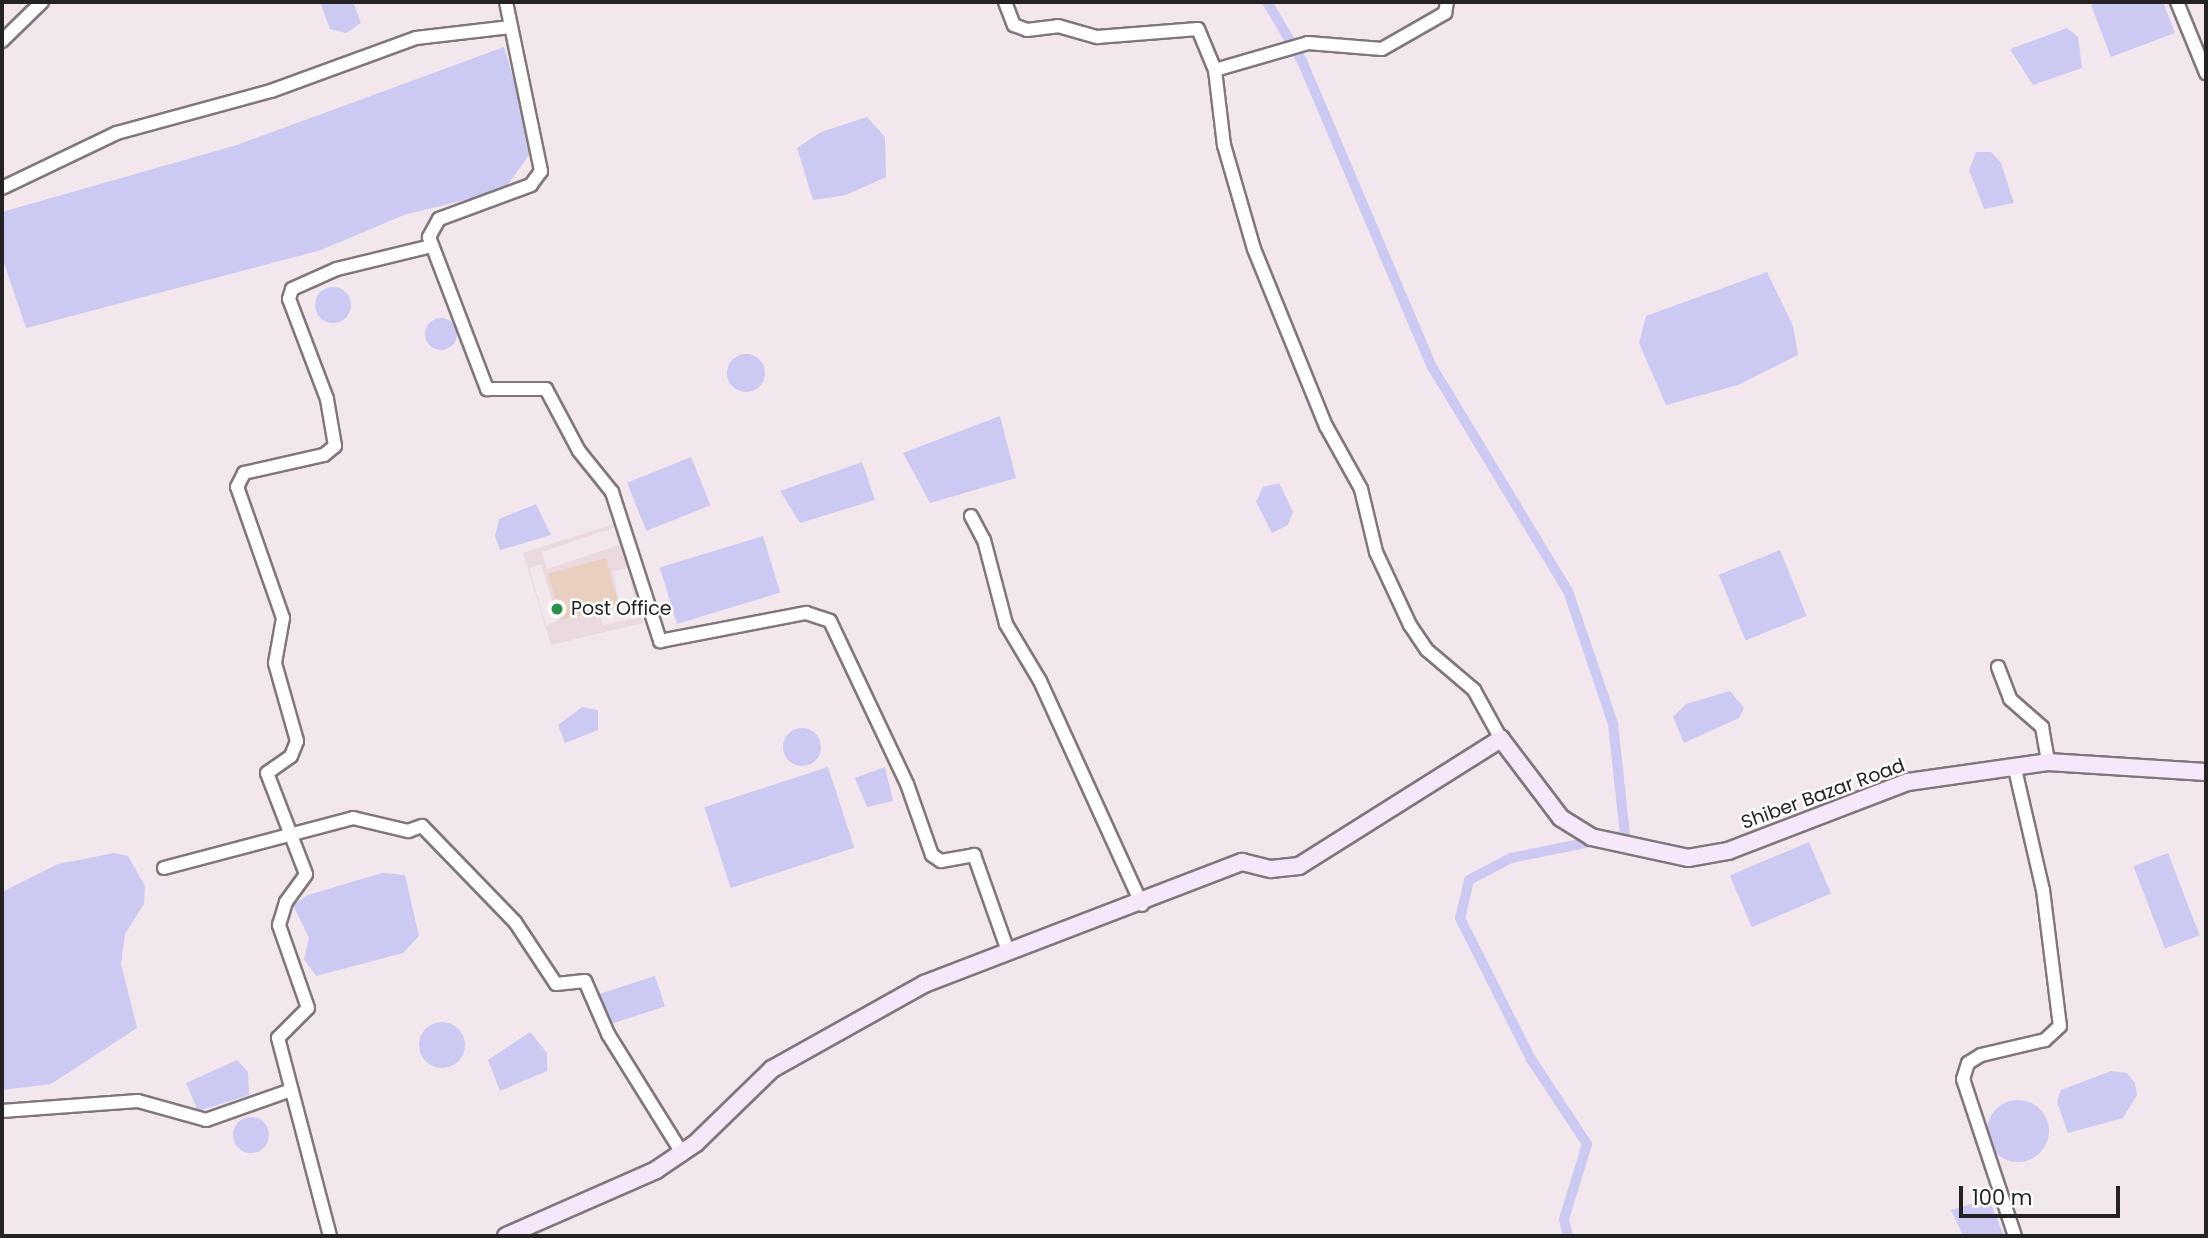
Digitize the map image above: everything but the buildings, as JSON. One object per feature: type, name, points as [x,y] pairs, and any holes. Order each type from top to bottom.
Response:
[{"type":"street","points":[[2,41],[42,2]]},
{"type":"street","points":[[506,2],[541,171],[531,185],[439,219],[430,227],[431,246],[487,388],[546,389],[579,451],[605,479],[653,636],[665,644],[806,613],[830,621],[907,785],[932,855],[941,861],[974,855],[1008,951]]},
{"type":"street","points":[[506,1236],[682,1153],[772,1069],[924,984],[1008,951],[1142,905],[1242,862],[1271,869],[1299,866],[1501,739],[1467,681],[1415,633],[1376,552],[1361,489],[1326,426],[1254,249],[1224,145],[1216,71],[1198,29],[1097,37],[1067,27],[1027,30],[1014,25],[1005,2]]},
{"type":"street","points":[[1216,71],[1283,53],[1308,43],[1382,49],[1445,13],[1447,2]]},
{"type":"street","points":[[2177,2],[2206,73]]},
{"type":"street","points":[[2,187],[117,133],[271,91],[416,38],[510,27]]},
{"type":"street","points":[[330,1236],[278,1033],[308,1008],[279,925],[286,902],[306,874],[288,838],[267,773],[291,756],[297,741],[275,663],[284,618],[239,499],[239,479],[335,446],[327,399],[289,299],[292,289],[337,269],[431,246]]},
{"type":"street","points":[[971,516],[984,540],[1006,624],[1040,681],[1142,905]]},
{"type":"street","points":[[1998,667],[2010,699],[2042,727],[2048,762]]},
{"type":"street","name":"Shiber Bazar Road","points":[[1501,739],[1568,823],[1604,840],[1688,858],[1728,851],[1908,782],[2015,769],[2048,762],[2206,772]]},
{"type":"street","points":[[2015,769],[2043,890],[2060,1026],[2045,1040],[1981,1055],[1968,1063],[1963,1079],[2015,1236]]},
{"type":"street","points":[[164,868],[288,838],[353,818],[408,831],[422,826],[515,922],[556,984],[584,981],[608,1034],[682,1153]]},
{"type":"street","points":[[2,1111],[138,1101],[206,1120],[291,1090]]},
{"type":"shaded area","points":[[620,522],[643,623],[551,645],[523,553]],"holes":[[[616,527],[622,544],[547,569],[542,552]],[[541,564],[558,621],[546,625],[529,568]],[[628,568],[638,618],[603,625],[600,611],[620,607],[613,571]]]},
{"type":"shaded area","points":[[606,558],[618,604],[560,620],[548,574]]},
{"type":"water","points":[[320,2],[353,2],[361,23],[346,33],[330,29]]},
{"type":"water","points":[[2100,2],[2163,2],[2175,33],[2111,57],[2091,5]]},
{"type":"water","points":[[2067,28],[2078,37],[2082,68],[2033,85],[2010,49]]},
{"type":"water","points":[[504,47],[534,148],[504,190],[404,215],[321,250],[26,328],[2,257],[2,212],[237,145]]},
{"type":"water","points":[[867,117],[885,137],[886,177],[846,195],[813,200],[797,148],[821,132]]},
{"type":"water","points":[[1976,152],[1991,152],[2001,163],[2014,203],[1984,209],[1969,170]]},
{"type":"water","points":[[1767,272],[1793,326],[1798,355],[1738,385],[1666,405],[1639,343],[1646,316]]},
{"type":"water","points":[[333,287],[346,292],[351,305],[346,318],[333,323],[320,318],[315,305],[320,292]]},
{"type":"water","points":[[441,318],[452,323],[457,334],[452,345],[441,350],[430,345],[425,334],[430,323]]},
{"type":"water","points":[[746,354],[760,359],[765,373],[760,387],[746,392],[732,387],[727,373],[732,359]]},
{"type":"water","points":[[1000,416],[1016,478],[930,503],[903,453]]},
{"type":"water","points":[[691,457],[710,505],[647,531],[627,483]]},
{"type":"water","points":[[862,462],[875,500],[800,523],[780,491]]},
{"type":"water","points":[[1279,483],[1293,512],[1288,525],[1272,533],[1256,502],[1263,487]]},
{"type":"water","points":[[536,504],[551,535],[500,550],[495,536],[499,519]]},
{"type":"water","points":[[763,536],[780,592],[677,624],[660,568]]},
{"type":"water","points":[[1780,550],[1807,616],[1745,641],[1719,575]]},
{"type":"water","points":[[1730,691],[1744,708],[1739,718],[1684,743],[1673,717],[1686,704]]},
{"type":"water","points":[[582,707],[598,710],[598,730],[565,743],[558,725]]},
{"type":"water","points":[[802,728],[815,734],[821,747],[815,760],[802,766],[789,760],[783,747],[789,734]]},
{"type":"water","points":[[828,767],[854,848],[731,888],[704,807]]},
{"type":"water","points":[[885,767],[893,801],[867,807],[855,778]]},
{"type":"water","points":[[1809,842],[1831,894],[1752,927],[1730,876]]},
{"type":"water","points":[[114,853],[128,856],[145,886],[144,904],[125,934],[121,964],[137,1028],[51,1084],[2,1090],[2,892],[58,864]]},
{"type":"water","points":[[2168,853],[2200,935],[2165,948],[2133,866]]},
{"type":"water","points":[[382,873],[405,875],[419,936],[403,953],[316,976],[304,959],[309,938],[293,905],[308,895]]},
{"type":"water","points":[[655,976],[665,1006],[607,1025],[597,995]]},
{"type":"water","points":[[442,1022],[458,1029],[465,1045],[458,1061],[442,1068],[426,1061],[419,1045],[426,1029]]},
{"type":"water","points":[[530,1032],[547,1053],[547,1071],[500,1091],[488,1060]]},
{"type":"water","points":[[237,1060],[248,1072],[249,1095],[198,1111],[186,1083]]},
{"type":"water","points":[[2111,1071],[2127,1073],[2135,1083],[2137,1095],[2123,1118],[2068,1133],[2057,1102],[2061,1090]]},
{"type":"water","points":[[2012,1100],[2024,1100],[2040,1109],[2047,1119],[2047,1143],[2040,1153],[2024,1162],[2012,1162],[2001,1157],[1992,1148],[1987,1137],[1987,1125],[1992,1114],[2001,1105]]},
{"type":"water","points":[[251,1117],[263,1123],[269,1135],[263,1147],[251,1153],[239,1147],[233,1135],[239,1123]]},
{"type":"water","points":[[1989,1199],[2004,1236],[1963,1236],[1951,1210]]},
{"type":"waterway","points":[[1267,2],[1302,61],[1431,365],[1568,591],[1613,724],[1625,835],[1511,858],[1469,880],[1460,918],[1531,1059],[1587,1144],[1564,1219],[1568,1236]]},
{"type":"place","name":"Post Office","points":[[557,609]]}]
